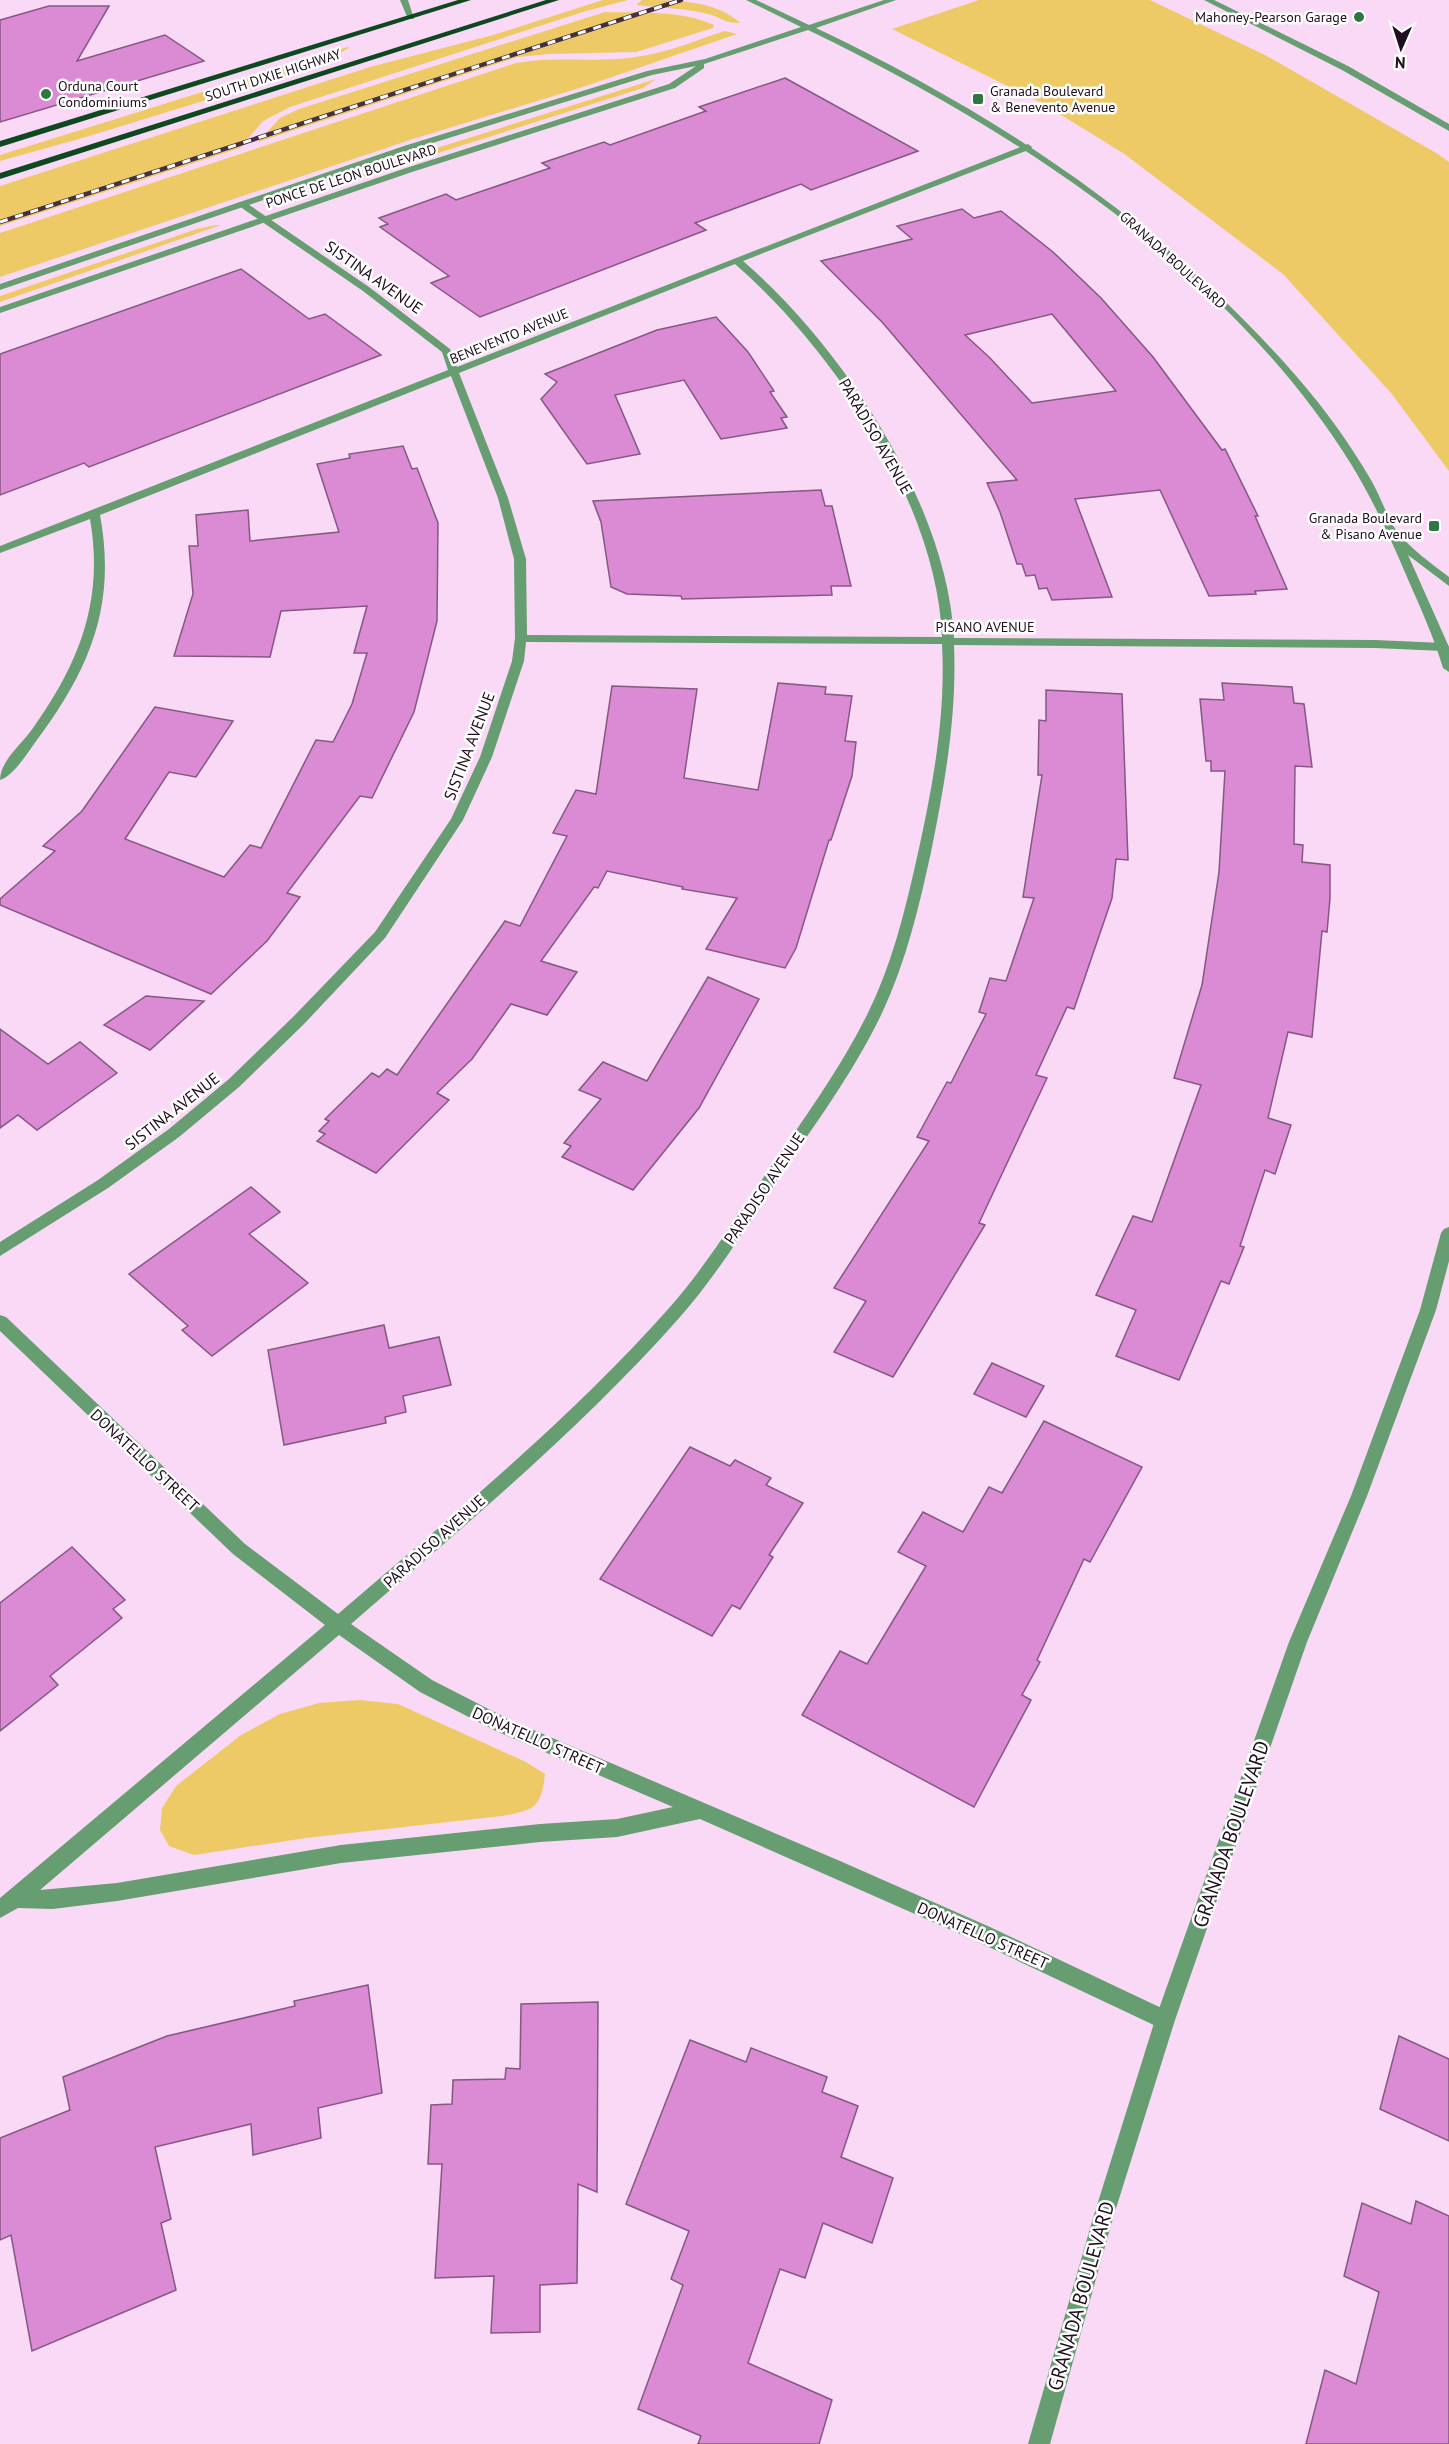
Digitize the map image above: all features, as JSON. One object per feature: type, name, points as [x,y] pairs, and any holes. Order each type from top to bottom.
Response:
[{"type":"highway","name":"SOUTH DIXIE HIGHWAY","points":[[0,144],[467,0]]},
{"type":"highway","name":"SOUTH DIXIE HIGHWAY","points":[[0,176],[555,0]]},
{"type":"street","points":[[404,0],[411,17]]},
{"type":"street","name":"GRANADA BOULEVARD","points":[[750,0],[927,87],[1028,147],[1126,217],[1212,293],[1257,338],[1314,404],[1342,442],[1394,534],[1446,648],[1449,668]]},
{"type":"street","name":"PONCE DE LEON BOULEVARD","points":[[0,287],[407,148],[650,73],[707,61],[892,0]]},
{"type":"street","points":[[1208,0],[1335,63],[1449,128]]},
{"type":"street","name":"PONCE DE LEON BOULEVARD","points":[[0,310],[263,219],[672,87],[707,61]]},
{"type":"street","name":"BENEVENTO AVENUE","points":[[0,550],[1028,147]]},
{"type":"street","name":"SISTINA AVENUE","points":[[0,1250],[104,1184],[174,1133],[234,1083],[299,1020],[380,935],[457,820],[486,757],[518,661],[521,638],[520,559],[503,498],[446,351],[366,289],[242,204]]},
{"type":"street","name":"PARADISO AVENUE","points":[[7,1904],[339,1625],[566,1424],[628,1364],[681,1305],[724,1249],[845,1065],[886,990],[902,946],[944,763],[950,704],[949,642],[943,586],[922,520],[897,466],[861,406],[821,347],[759,279],[736,260]]},
{"type":"street","points":[[0,776],[40,728],[68,686],[87,649],[97,613],[102,575],[101,543],[94,513]]},
{"type":"street","points":[[1394,534],[1420,560],[1449,583]]},
{"type":"street","name":"PISANO AVENUE","points":[[521,638],[1375,644],[1446,648]]},
{"type":"street","name":"GRANADA BOULEVARD","points":[[1039,2444],[1103,2218],[1165,2020],[1298,1642],[1359,1496],[1420,1332],[1449,1233]]},
{"type":"street","name":"DONATELLO STREET","points":[[0,1321],[239,1549],[339,1625],[426,1686],[463,1706],[697,1811],[973,1930],[1165,2020]]},
{"type":"street","name":"PARADISO AVENUE","points":[[7,1904],[117,1892],[341,1854],[540,1833],[617,1828],[697,1811]]},
{"type":"shaded area","points":[[603,0],[628,0],[586,11],[290,107],[263,121],[240,148],[0,226],[0,186],[370,67],[493,35]]},
{"type":"shaded area","points":[[642,0],[681,1],[707,6],[730,15],[740,23],[699,12],[636,5]]},
{"type":"shaded area","points":[[979,0],[1150,0],[1265,55],[1449,162],[1449,471],[1391,393],[1283,274],[1123,153],[1040,102],[892,29]]},
{"type":"shaded area","points":[[605,12],[675,15],[714,25],[713,28],[636,52],[518,57],[258,142],[280,118],[299,109]]},
{"type":"shaded area","points":[[725,31],[737,34],[586,86],[413,139],[0,277],[0,233],[516,63],[636,57],[670,49]]},
{"type":"shaded area","points":[[349,48],[311,68],[0,161],[0,155]]},
{"type":"shaded area","points":[[656,79],[643,88],[356,179],[386,164]]},
{"type":"shaded area","points":[[221,225],[0,302],[0,296],[197,229]]},
{"type":"shaded area","points":[[359,1700],[398,1704],[526,1762],[545,1774],[538,1801],[534,1806],[522,1812],[502,1816],[306,1838],[194,1855],[169,1846],[160,1830],[162,1808],[176,1786],[241,1735],[280,1714],[319,1703]]},
{"type":"building","points":[[49,6],[109,6],[77,61],[165,35],[204,61],[0,122],[0,20]]},
{"type":"building","points":[[785,78],[918,151],[811,190],[801,184],[695,223],[706,230],[480,317],[431,283],[449,276],[380,227],[388,224],[379,218],[446,194],[456,200],[550,168],[542,163],[604,142],[610,145],[706,111],[699,107]]},
{"type":"building","points":[[962,209],[974,218],[1001,211],[1053,252],[1101,298],[1153,357],[1222,450],[1225,449],[1258,516],[1255,516],[1287,589],[1255,591],[1256,594],[1209,596],[1160,490],[1075,499],[1112,597],[1052,600],[1047,588],[1039,589],[1035,575],[1026,576],[1022,564],[1017,564],[1000,512],[987,483],[1017,480],[882,322],[821,261],[912,239],[897,226]],"holes":[[[1052,314],[1116,391],[1032,403],[965,335]]]},
{"type":"building","points":[[241,269],[309,319],[325,314],[381,355],[89,467],[84,463],[0,495],[0,354]]},
{"type":"building","points":[[716,317],[748,352],[774,391],[770,392],[787,417],[781,418],[787,428],[721,439],[684,380],[615,395],[640,454],[587,464],[541,399],[557,382],[545,374],[657,330]]},
{"type":"building","points":[[403,446],[412,469],[417,468],[438,523],[437,621],[414,712],[372,798],[360,796],[287,893],[300,897],[267,941],[211,994],[0,905],[0,899],[55,851],[43,846],[82,811],[155,707],[233,721],[196,777],[169,772],[125,839],[224,877],[250,845],[261,848],[316,740],[333,742],[352,704],[367,653],[354,653],[367,606],[281,611],[270,657],[174,656],[193,594],[189,546],[198,546],[196,515],[248,510],[250,541],[339,532],[317,464],[350,458],[349,454]]},
{"type":"building","points":[[821,490],[825,506],[832,506],[851,586],[831,586],[832,595],[682,599],[681,596],[627,594],[611,587],[601,522],[593,501]]},
{"type":"building","points":[[778,683],[826,687],[825,694],[852,696],[845,741],[856,742],[852,776],[831,840],[829,840],[796,948],[785,968],[706,949],[737,898],[682,889],[683,887],[607,871],[598,888],[594,887],[541,961],[577,972],[547,1015],[511,1004],[472,1059],[437,1093],[449,1100],[376,1173],[317,1141],[325,1134],[319,1131],[329,1121],[325,1119],[372,1073],[379,1077],[387,1069],[397,1075],[505,921],[520,926],[567,836],[553,833],[576,790],[596,794],[612,686],[697,689],[684,778],[758,790]]},
{"type":"building","points":[[1222,683],[1292,687],[1294,703],[1304,704],[1312,767],[1295,766],[1294,844],[1303,845],[1302,862],[1330,865],[1330,898],[1327,932],[1322,931],[1312,1037],[1288,1032],[1268,1118],[1291,1125],[1275,1174],[1265,1170],[1240,1246],[1244,1247],[1229,1284],[1221,1281],[1179,1380],[1116,1356],[1136,1310],[1096,1295],[1133,1216],[1152,1222],[1201,1085],[1174,1078],[1202,985],[1219,872],[1225,771],[1211,771],[1211,761],[1206,761],[1200,699],[1224,700]]},
{"type":"building","points":[[1046,690],[1122,694],[1128,860],[1116,859],[1112,898],[1074,1009],[1067,1007],[1036,1075],[1047,1078],[979,1223],[985,1225],[893,1377],[834,1352],[866,1301],[834,1288],[929,1141],[917,1137],[947,1082],[951,1083],[986,1014],[979,1012],[990,978],[1006,981],[1034,898],[1023,897],[1042,775],[1038,775],[1039,720],[1046,721]]},
{"type":"building","points":[[708,977],[759,999],[699,1108],[633,1190],[562,1157],[571,1146],[564,1143],[601,1099],[579,1090],[603,1062],[647,1081]]},
{"type":"building","points":[[146,996],[204,1001],[150,1050],[104,1025]]},
{"type":"building","points":[[0,1029],[48,1064],[80,1042],[117,1073],[37,1130],[18,1115],[0,1128]]},
{"type":"building","points":[[251,1187],[280,1212],[249,1234],[308,1283],[212,1356],[182,1330],[188,1326],[129,1274]]},
{"type":"building","points":[[384,1325],[389,1348],[439,1337],[451,1385],[403,1396],[406,1412],[385,1417],[386,1423],[284,1445],[268,1350]]},
{"type":"building","points":[[992,1363],[1044,1386],[1026,1417],[974,1394]]},
{"type":"building","points":[[1044,1421],[1142,1467],[1090,1562],[1084,1559],[1037,1660],[1040,1662],[1022,1695],[1031,1700],[974,1807],[802,1715],[840,1651],[867,1664],[926,1566],[898,1552],[923,1512],[963,1532],[989,1487],[1002,1493]]},
{"type":"building","points":[[690,1447],[730,1466],[735,1460],[771,1478],[766,1485],[803,1503],[769,1555],[773,1557],[740,1609],[732,1605],[712,1636],[600,1579]]},
{"type":"building","points":[[72,1547],[125,1600],[113,1609],[122,1618],[50,1676],[58,1685],[0,1731],[0,1603]]},
{"type":"building","points":[[368,1985],[382,2093],[318,2108],[321,2138],[253,2155],[251,2124],[155,2147],[171,2219],[161,2223],[176,2290],[32,2351],[11,2235],[0,2240],[0,2138],[70,2110],[63,2077],[167,2036],[295,2006],[294,2001]]},
{"type":"building","points":[[598,2002],[597,2192],[578,2184],[577,2283],[540,2285],[540,2332],[491,2333],[494,2276],[435,2278],[442,2164],[428,2164],[431,2105],[452,2104],[453,2080],[505,2079],[506,2068],[520,2069],[521,2004]]},
{"type":"building","points":[[1399,2036],[1449,2059],[1449,2141],[1380,2109]]},
{"type":"building","points":[[690,2040],[746,2062],[751,2048],[827,2077],[822,2092],[858,2106],[841,2157],[893,2178],[872,2243],[823,2223],[805,2278],[780,2269],[748,2363],[832,2400],[819,2444],[698,2444],[701,2436],[638,2409],[683,2285],[671,2279],[689,2231],[626,2204]]},
{"type":"building","points":[[1416,2201],[1449,2216],[1449,2444],[1306,2444],[1325,2370],[1356,2384],[1379,2292],[1344,2276],[1362,2203],[1411,2224]]},
{"type":"railway","points":[[0,222],[681,0]]},
{"type":"place","name":"Mahoney-Pearson Garage","points":[[1359,17]]},
{"type":"place","name":"Orduna Court Condominiums","points":[[46,94]]},
{"type":"place","name":"Granada Boulevard & Benevento Avenue","points":[[978,99]]},
{"type":"place","name":"Granada Boulevard & Pisano Avenue","points":[[1434,526]]}]
